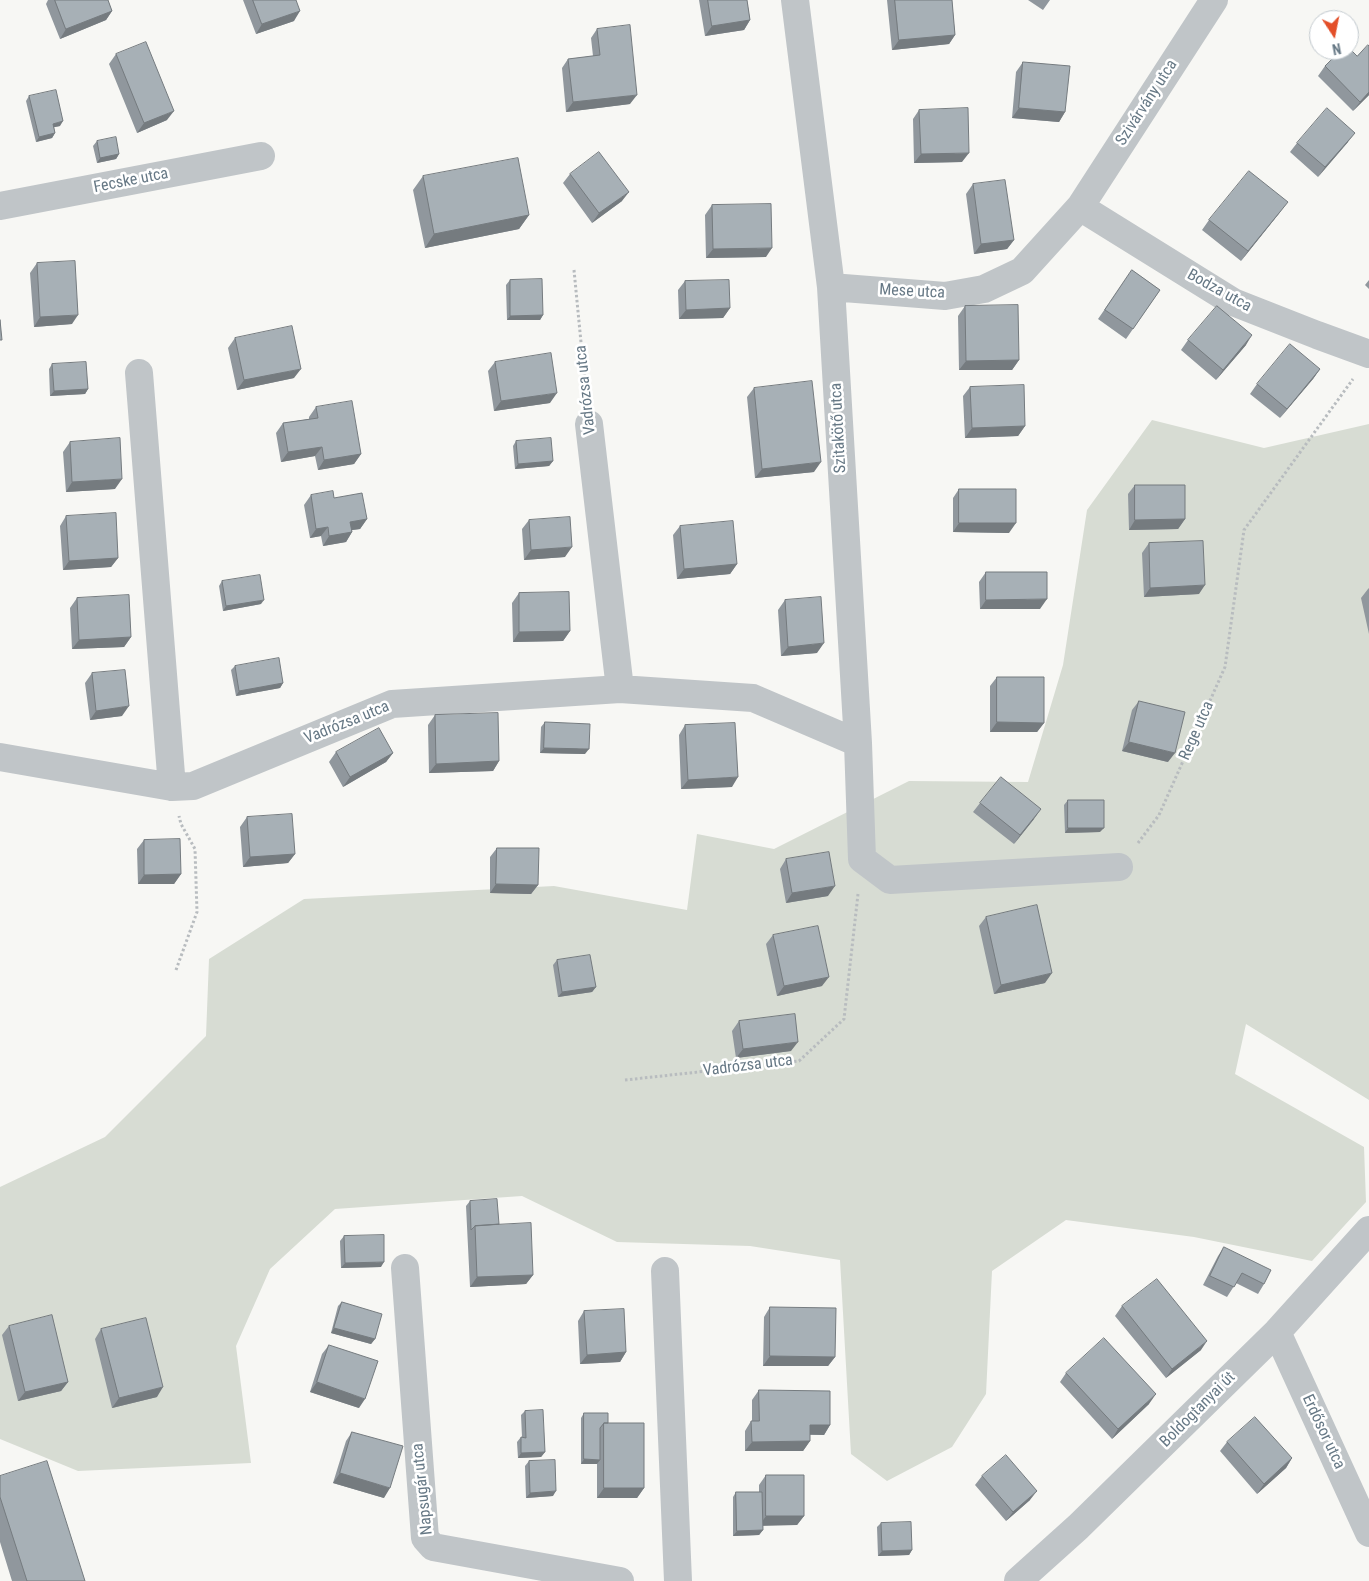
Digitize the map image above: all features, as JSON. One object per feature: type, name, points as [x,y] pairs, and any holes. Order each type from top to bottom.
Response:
[{"type":"street","name":"Szitakötő utca","points":[[795,0],[831,287],[858,743],[862,859]]},
{"type":"street","name":"Szivárvány utca","points":[[1080,207],[1214,0]]},
{"type":"street","name":"Fecske utca","points":[[0,206],[261,156]]},
{"type":"street","name":"Mese utca","points":[[831,287],[945,296],[984,289],[1022,271],[1080,207]]},
{"type":"street","name":"Bodza utca","points":[[1080,207],[1233,302],[1317,335],[1363,363]]},
{"type":"street","points":[[139,373],[172,787]]},
{"type":"street","name":"Vadrózsa utca","points":[[589,424],[620,689]]},
{"type":"street","name":"Vadrózsa utca","points":[[0,757],[172,787],[193,786],[392,704],[620,689],[753,698],[858,743]]},
{"type":"street","points":[[862,859],[890,880],[1119,866]]},
{"type":"street","name":"Boldogtanyai út","points":[[1018,1581],[1078,1527],[1277,1332],[1369,1230]]},
{"type":"street","name":"Napsugár utca","points":[[405,1268],[425,1538],[433,1547],[620,1581]]},
{"type":"street","points":[[665,1271],[678,1581]]},
{"type":"street","name":"Erdősor utca","points":[[1277,1332],[1369,1533]]},
{"type":"path","name":"Vadrózsa utca","points":[[574,270],[589,424]]},
{"type":"path","name":"Rege utca","points":[[1119,866],[1159,815],[1225,667],[1244,530],[1363,363]]},
{"type":"path","points":[[172,787],[181,824],[195,849],[197,903],[197,912],[176,970]]},
{"type":"path","name":"Vadrózsa utca","points":[[625,1080],[799,1061],[844,1019],[862,859]]},
{"type":"shaded area","points":[[1152,420],[1264,448],[1369,424],[1369,1100],[1246,1024],[1235,1074],[1364,1147],[1366,1202],[1312,1261],[1194,1237],[1066,1220],[992,1271],[986,1394],[952,1447],[887,1481],[851,1454],[840,1260],[750,1246],[617,1242],[522,1196],[335,1209],[270,1269],[236,1346],[251,1463],[78,1471],[0,1439],[0,1187],[105,1137],[206,1036],[209,959],[304,899],[554,886],[687,910],[697,834],[774,849],[909,781],[1028,782],[1063,665],[1087,510]]},
{"type":"building","points":[[55,0],[108,0],[112,11],[66,29]]},
{"type":"building","points":[[253,0],[296,0],[300,11],[262,24]]},
{"type":"building","points":[[708,0],[747,0],[750,20],[712,26]]},
{"type":"building","points":[[895,0],[952,0],[955,35],[899,40]]},
{"type":"building","points":[[630,25],[637,95],[573,102],[568,59],[600,55],[597,29]]},
{"type":"building","points":[[146,42],[174,111],[144,123],[116,54]]},
{"type":"building","points":[[1369,46],[1369,92],[1360,102],[1325,66],[1331,60],[1359,60],[1359,54]]},
{"type":"building","points":[[1023,62],[1070,66],[1065,112],[1019,108]]},
{"type":"building","points":[[56,90],[63,121],[53,124],[55,133],[39,137],[29,96]]},
{"type":"building","points":[[968,108],[969,153],[921,154],[919,110]]},
{"type":"building","points":[[1327,108],[1355,133],[1325,167],[1297,143]]},
{"type":"building","points":[[116,137],[119,154],[100,158],[97,141]]},
{"type":"building","points":[[599,152],[629,192],[599,213],[570,174]]},
{"type":"building","points":[[518,158],[529,215],[434,234],[423,176]]},
{"type":"building","points":[[1249,171],[1288,202],[1248,251],[1209,220]]},
{"type":"building","points":[[1005,180],[1014,240],[981,244],[973,184]]},
{"type":"building","points":[[771,204],[772,248],[713,249],[712,205]]},
{"type":"building","points":[[75,261],[78,315],[40,317],[37,263]]},
{"type":"building","points":[[1132,270],[1160,290],[1133,329],[1105,310]]},
{"type":"building","points":[[542,279],[543,315],[510,316],[510,280]]},
{"type":"building","points":[[729,280],[730,308],[686,310],[685,281]]},
{"type":"building","points":[[1018,305],[1019,360],[966,361],[965,306]]},
{"type":"building","points":[[1217,306],[1252,335],[1223,370],[1188,340]]},
{"type":"building","points":[[0,320],[2,340],[0,340]]},
{"type":"building","points":[[292,326],[301,369],[244,380],[235,338]]},
{"type":"building","points":[[1290,344],[1320,369],[1287,409],[1257,384]]},
{"type":"building","points":[[551,353],[557,393],[501,401],[495,362]]},
{"type":"building","points":[[86,362],[88,389],[54,391],[52,364]]},
{"type":"building","points":[[812,381],[821,462],[762,469],[754,388]]},
{"type":"building","points":[[1024,385],[1025,426],[972,428],[970,387]]},
{"type":"building","points":[[352,401],[361,454],[324,460],[322,447],[288,452],[283,423],[318,418],[316,407]]},
{"type":"building","points":[[120,438],[122,479],[72,482],[70,442]]},
{"type":"building","points":[[551,438],[553,461],[518,464],[516,441]]},
{"type":"building","points":[[1135,485],[1185,485],[1185,519],[1135,520]]},
{"type":"building","points":[[959,489],[1016,489],[1016,523],[959,523]]},
{"type":"building","points":[[333,491],[334,498],[362,493],[367,519],[350,522],[352,532],[329,536],[328,527],[316,529],[311,495]]},
{"type":"building","points":[[116,513],[118,558],[69,561],[66,516]]},
{"type":"building","points":[[570,517],[572,547],[531,550],[529,520]]},
{"type":"building","points":[[733,521],[737,564],[684,569],[680,526]]},
{"type":"building","points":[[1203,541],[1205,585],[1150,588],[1149,543]]},
{"type":"building","points":[[986,572],[1047,572],[1047,599],[986,600]]},
{"type":"building","points":[[260,575],[264,600],[226,606],[222,581]]},
{"type":"building","points":[[569,592],[570,631],[519,632],[519,593]]},
{"type":"building","points":[[129,595],[131,637],[79,640],[77,598]]},
{"type":"building","points":[[821,597],[824,643],[788,647],[785,600]]},
{"type":"building","points":[[279,658],[283,683],[239,691],[235,666]]},
{"type":"building","points":[[125,670],[129,706],[96,711],[92,673]]},
{"type":"building","points":[[997,677],[1044,677],[1044,723],[997,722]]},
{"type":"building","points":[[1139,701],[1185,712],[1175,753],[1129,742]]},
{"type":"building","points":[[498,713],[499,761],[436,764],[435,715]]},
{"type":"building","points":[[545,722],[590,724],[589,749],[544,748]]},
{"type":"building","points":[[735,723],[738,777],[688,780],[685,725]]},
{"type":"building","points":[[379,728],[393,753],[350,777],[336,752]]},
{"type":"building","points":[[1001,777],[1041,809],[1020,835],[980,803]]},
{"type":"building","points":[[1068,800],[1104,800],[1104,828],[1068,828]]},
{"type":"building","points":[[292,814],[295,854],[250,857],[247,817]]},
{"type":"building","points":[[180,839],[181,874],[144,875],[144,840]]},
{"type":"building","points":[[497,848],[539,848],[538,885],[496,884]]},
{"type":"building","points":[[829,852],[835,886],[792,893],[786,859]]},
{"type":"building","points":[[1037,905],[1052,973],[1001,985],[986,917]]},
{"type":"building","points":[[818,926],[829,977],[784,986],[773,935]]},
{"type":"building","points":[[590,955],[596,987],[562,992],[557,960]]},
{"type":"building","points":[[795,1014],[798,1042],[743,1049],[739,1021]]},
{"type":"building","points":[[497,1199],[499,1224],[475,1226],[471,1230],[470,1201]]},
{"type":"building","points":[[531,1223],[533,1275],[477,1277],[475,1226]]},
{"type":"building","points":[[384,1235],[384,1262],[345,1263],[344,1236]]},
{"type":"building","points":[[1224,1247],[1271,1270],[1264,1284],[1242,1273],[1234,1287],[1210,1276]]},
{"type":"building","points":[[1157,1279],[1207,1341],[1172,1369],[1122,1306]]},
{"type":"building","points":[[342,1302],[382,1314],[375,1339],[334,1328]]},
{"type":"building","points":[[770,1307],[836,1308],[835,1357],[770,1356]]},
{"type":"building","points":[[624,1309],[626,1352],[587,1355],[584,1311]]},
{"type":"building","points":[[52,1315],[68,1382],[25,1392],[9,1326]]},
{"type":"building","points":[[146,1318],[163,1387],[119,1398],[101,1329]]},
{"type":"building","points":[[1104,1338],[1156,1394],[1118,1429],[1066,1373]]},
{"type":"building","points":[[329,1345],[378,1361],[365,1399],[317,1382]]},
{"type":"building","points":[[759,1390],[830,1391],[830,1425],[810,1425],[810,1441],[752,1442],[751,1421],[759,1421]]},
{"type":"building","points":[[543,1410],[545,1452],[521,1453],[521,1437],[526,1438],[525,1411]]},
{"type":"building","points":[[584,1413],[608,1413],[608,1423],[604,1423],[600,1428],[600,1460],[584,1459]]},
{"type":"building","points":[[1255,1417],[1292,1458],[1264,1484],[1227,1442]]},
{"type":"building","points":[[604,1423],[644,1423],[644,1488],[604,1488]]},
{"type":"building","points":[[352,1432],[403,1446],[390,1488],[340,1473]]},
{"type":"building","points":[[1006,1455],[1037,1491],[1013,1512],[982,1476]]},
{"type":"building","points":[[555,1460],[556,1491],[530,1493],[529,1461]]},
{"type":"building","points":[[47,1461],[85,1581],[27,1581],[0,1497],[0,1476]]},
{"type":"building","points":[[766,1475],[804,1475],[804,1516],[766,1516]]},
{"type":"building","points":[[736,1492],[762,1492],[763,1530],[737,1531]]},
{"type":"building","points":[[911,1522],[912,1550],[882,1551],[881,1523]]}]
